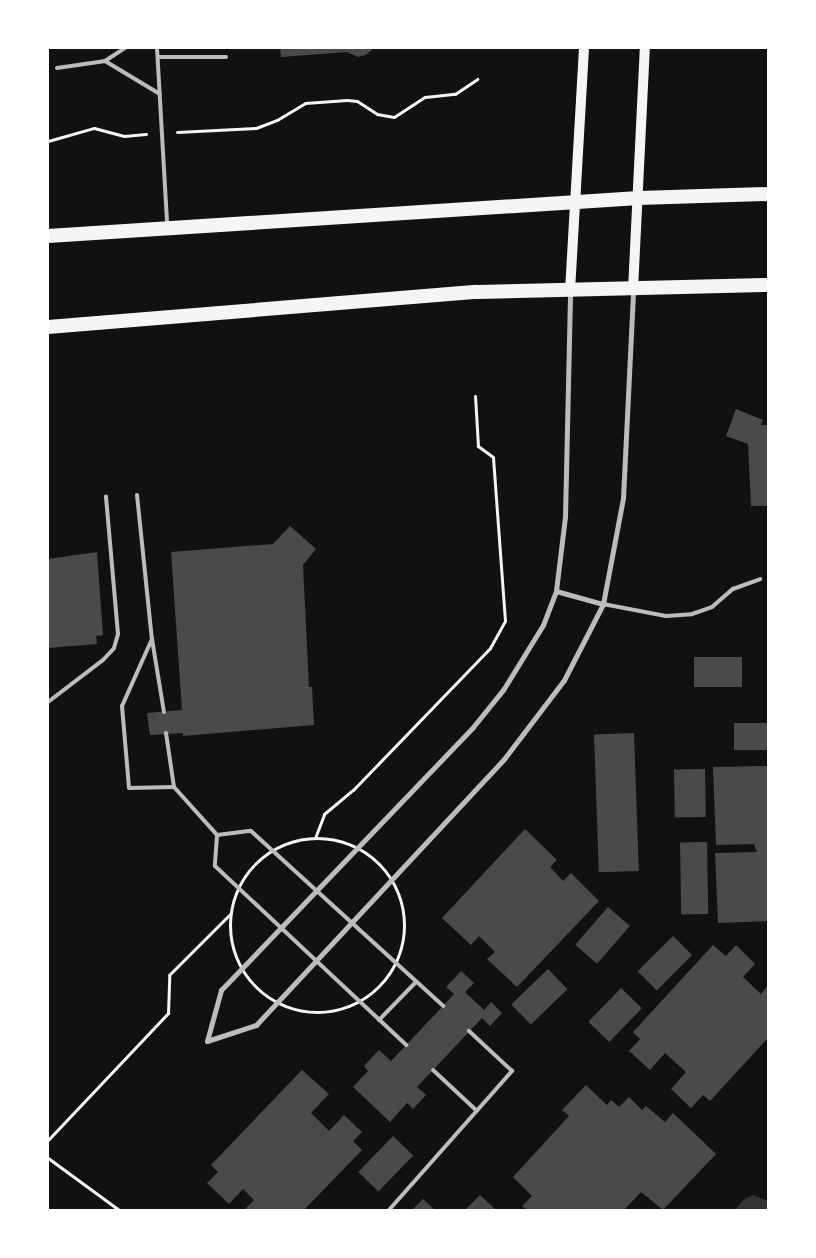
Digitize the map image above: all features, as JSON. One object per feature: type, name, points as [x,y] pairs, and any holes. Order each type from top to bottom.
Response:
[{"type":"highway","points":[[48,236],[168,226],[573,204],[639,198],[768,194]]},
{"type":"highway","points":[[48,327],[478,292],[633,290],[768,285]]},
{"type":"main road","points":[[570,290],[573,204],[584,48]]},
{"type":"main road","points":[[633,290],[645,48]]},
{"type":"street","points":[[570,290],[564,516],[556,591],[543,625],[503,690],[473,727],[222,990],[208,1041],[256,1025],[504,760],[564,680],[603,604],[622,498],[633,290]]},
{"type":"street","points":[[556,591],[603,604]]},
{"type":"lane","points":[[57,68],[105,61],[125,48]]},
{"type":"lane","points":[[157,48],[168,226]]},
{"type":"lane","points":[[158,57],[226,57]]},
{"type":"lane","points":[[105,61],[160,94]]},
{"type":"lane","points":[[137,495],[152,639],[164,712]]},
{"type":"lane","points":[[48,702],[103,660],[114,648],[118,634],[106,497]]},
{"type":"lane","points":[[603,604],[666,616],[692,614],[712,607],[733,589],[760,579]]},
{"type":"lane","points":[[152,639],[122,706],[129,788],[174,787]]},
{"type":"lane","points":[[166,733],[174,787],[217,835],[215,866],[406,1045]]},
{"type":"lane","points":[[217,835],[251,831],[443,1006]]},
{"type":"lane","points":[[379,1020],[416,982]]},
{"type":"lane","points":[[389,1210],[512,1070],[469,1031]]},
{"type":"lane","points":[[433,1070],[476,1110]]},
{"type":"path","points":[[48,141],[94,128],[124,136],[256,128],[277,120],[305,103],[347,100],[357,101],[377,114],[394,117],[425,97],[455,94],[477,79]]},
{"type":"path","points":[[315,838],[324,814],[353,790],[490,648],[505,622],[493,457],[478,446],[475,396]]},
{"type":"path","points":[[315,838],[329,838],[357,848],[377,862],[392,881],[404,915],[403,939],[396,963],[384,980],[360,1001],[325,1012],[301,1011],[278,1002],[258,989],[242,969],[230,933],[230,914],[238,887],[252,866],[272,850],[292,841],[315,838]]},
{"type":"path","points":[[48,1140],[168,1013],[168,975],[230,914]]},
{"type":"path","points":[[48,1158],[119,1210]]},
{"type":"shaded area","points":[[753,1195],[768,1201],[768,1210],[735,1210],[743,1200]]},
{"type":"building","points":[[280,48],[374,48],[366,55],[358,57],[347,52],[281,57]]},
{"type":"building","points":[[736,409],[763,420],[761,425],[768,425],[768,506],[751,506],[748,444],[726,436]]},
{"type":"building","points":[[290,526],[316,549],[303,565],[309,687],[312,687],[314,725],[183,736],[183,733],[150,735],[147,713],[182,710],[171,552],[273,544]]},
{"type":"building","points":[[97,552],[103,635],[96,636],[97,644],[48,648],[48,559]]},
{"type":"building","points":[[694,657],[742,657],[742,687],[694,687]]},
{"type":"building","points":[[734,723],[768,723],[768,750],[734,750]]},
{"type":"building","points":[[634,733],[639,871],[599,872],[594,734]]},
{"type":"building","points":[[768,766],[768,921],[718,923],[715,853],[757,852],[754,844],[716,845],[713,767]]},
{"type":"building","points":[[705,769],[706,817],[675,818],[674,770]]},
{"type":"building","points":[[525,829],[557,860],[550,867],[563,881],[571,873],[599,901],[517,987],[487,959],[495,952],[479,936],[471,945],[442,918]]},
{"type":"building","points":[[680,842],[707,842],[708,914],[681,914]]},
{"type":"building","points":[[608,907],[630,926],[597,964],[575,945]]},
{"type":"building","points":[[673,936],[692,955],[657,990],[638,971]]},
{"type":"building","points":[[713,945],[726,956],[736,945],[755,964],[743,977],[761,994],[768,985],[768,1038],[710,1101],[703,1095],[691,1108],[671,1089],[686,1072],[665,1053],[650,1070],[629,1051],[640,1039],[633,1032]]},
{"type":"building","points":[[548,969],[567,989],[531,1025],[511,1004]]},
{"type":"building","points":[[461,971],[474,983],[465,992],[484,1010],[491,1002],[502,1013],[490,1026],[482,1018],[417,1087],[426,1095],[413,1109],[407,1103],[390,1122],[353,1087],[368,1071],[364,1066],[379,1050],[391,1061],[443,1006],[454,994],[446,987]]},
{"type":"building","points":[[621,988],[642,1008],[609,1042],[588,1022]]},
{"type":"building","points":[[302,1070],[329,1094],[311,1113],[329,1131],[344,1115],[362,1132],[353,1141],[362,1150],[304,1210],[244,1210],[254,1200],[243,1189],[229,1204],[207,1183],[218,1172],[211,1165]]},
{"type":"building","points":[[586,1085],[607,1105],[611,1100],[619,1107],[629,1097],[642,1110],[646,1106],[665,1122],[673,1113],[716,1154],[663,1210],[641,1192],[624,1210],[527,1210],[522,1206],[532,1196],[513,1177],[569,1116],[562,1110]]},
{"type":"building","points":[[393,1136],[413,1155],[378,1191],[358,1172]]},
{"type":"building","points":[[480,1195],[496,1210],[465,1210]]},
{"type":"building","points":[[423,1199],[435,1210],[412,1210]]}]
